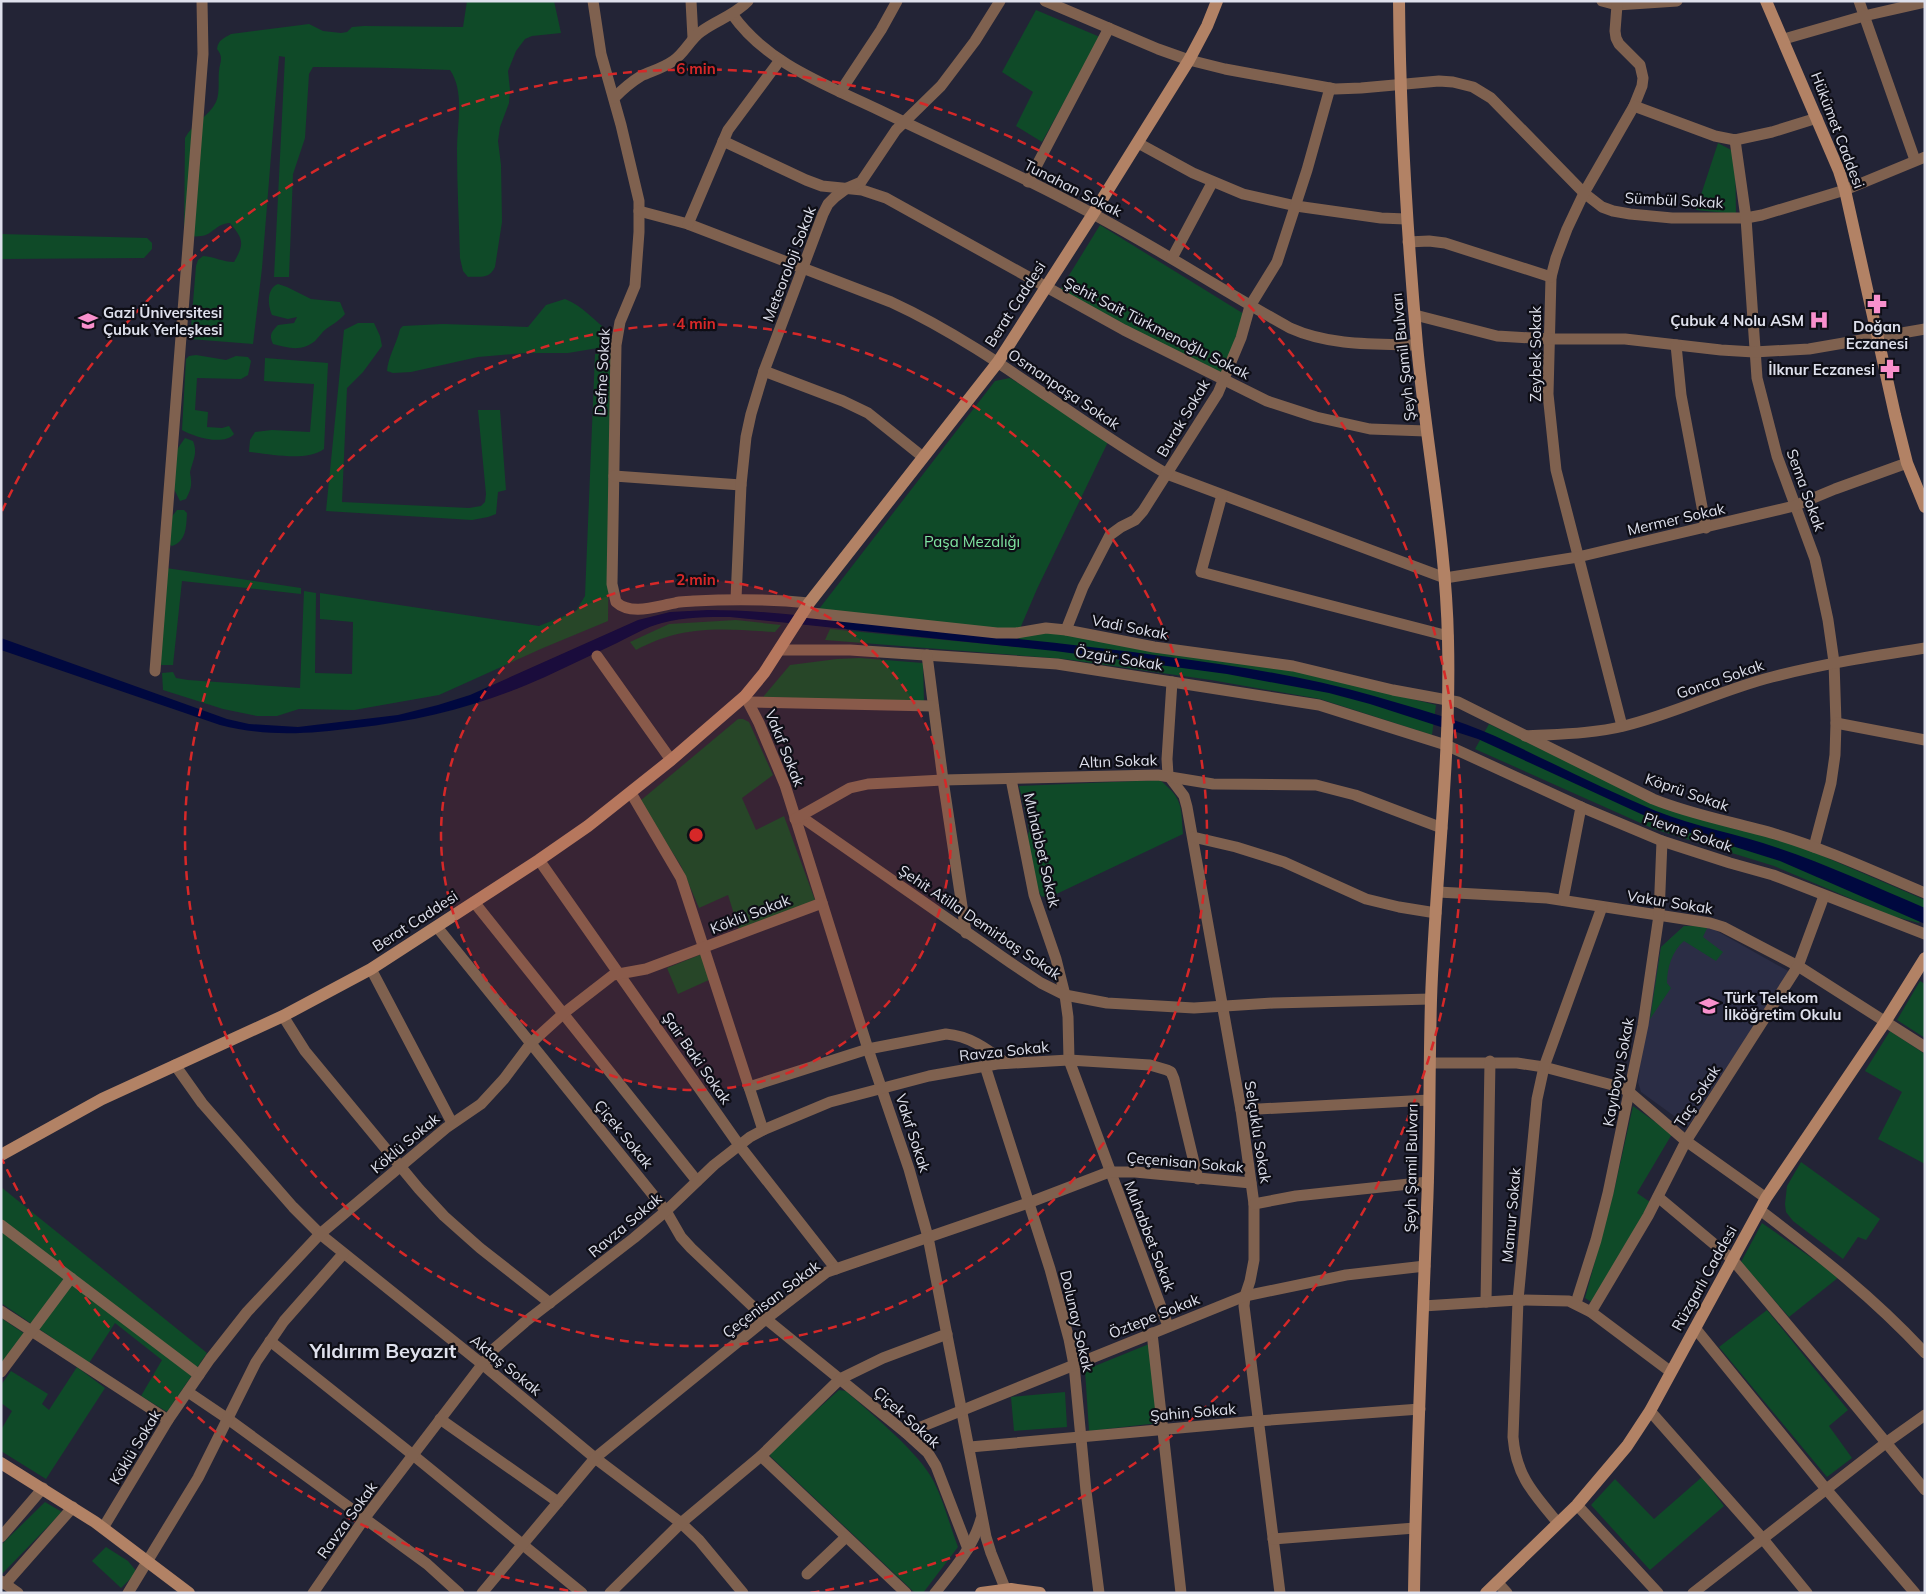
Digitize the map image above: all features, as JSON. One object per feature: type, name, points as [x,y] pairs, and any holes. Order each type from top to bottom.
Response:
[{"type":"street","points":[[155,671],[203,54],[202,1]]},
{"type":"street","name":"Defne Sokak","points":[[593,1],[601,54],[637,190],[639,211],[635,286],[620,322],[616,345],[612,584],[616,602]]},
{"type":"street","points":[[690,1],[693,38]]},
{"type":"street","points":[[614,98],[636,80],[674,60],[693,38],[732,14],[748,1]]},
{"type":"street","points":[[840,92],[881,30],[897,1]]},
{"type":"street","name":"Meteoroloji Sokak","points":[[736,599],[746,437],[764,371],[828,204],[847,188],[861,182],[888,139],[941,86],[956,67],[1000,1]]},
{"type":"street","name":"Sümbül Sokak","points":[[1045,1],[1189,60],[1224,69],[1330,88],[1361,88],[1439,81],[1453,82],[1482,92],[1491,98],[1584,193],[1602,206],[1613,211],[1672,218],[1746,218],[1845,190],[1920,158]]},
{"type":"street","name":"Berat Caddesi","points":[[1,1154],[102,1099],[283,1016],[371,969],[588,826],[746,699],[806,608],[998,362],[1189,60],[1207,26],[1217,1]]},
{"type":"street","name":"Şeyh Şamil Bulvarı","points":[[1399,1],[1400,85],[1406,219],[1426,432],[1445,578],[1448,636],[1448,704],[1431,999],[1428,1182],[1414,1593]]},
{"type":"street","points":[[1602,1],[1617,5],[1677,1]]},
{"type":"street","name":"Hükümet Caddesi","points":[[1766,1],[1834,156],[1845,190],[1907,463],[1925,507]]},
{"type":"street","points":[[1859,1],[1920,158]]},
{"type":"street","points":[[1784,39],[1864,16],[1925,2]]},
{"type":"street","name":"Zeybek Sokak","points":[[1617,5],[1616,38],[1619,44],[1636,60],[1642,71],[1642,86],[1634,106],[1584,193],[1556,258],[1551,277],[1548,394],[1554,458],[1622,726]]},
{"type":"street","name":"Tunahan Sokak","points":[[732,14],[750,36],[780,60],[840,92],[1093,214],[1290,328],[1318,338],[1361,343],[1417,345]]},
{"type":"street","points":[[1028,182],[1109,28]]},
{"type":"street","points":[[688,224],[722,141],[738,115],[780,60]]},
{"type":"street","name":"Burak Sokak","points":[[1066,630],[1083,587],[1110,535],[1139,516],[1218,393],[1241,338],[1250,306],[1277,262],[1315,145],[1330,88]]},
{"type":"street","points":[[1634,106],[1715,136],[1735,140],[1772,132],[1817,118]]},
{"type":"street","name":"Sema Sokak","points":[[1735,140],[1746,218],[1757,378],[1777,456],[1815,559],[1828,620],[1834,662],[1836,723],[1831,783],[1814,847]]},
{"type":"street","name":"Şehit Sait Türkmenoğlu Sokak","points":[[722,141],[822,186],[862,190],[886,198],[1124,330],[1267,401],[1316,417],[1370,429],[1426,432]]},
{"type":"street","points":[[1138,143],[1212,183],[1243,194],[1296,206],[1367,217],[1406,219]]},
{"type":"street","points":[[1172,258],[1212,183]]},
{"type":"street","name":"Osmanpaşa Sokak","points":[[639,211],[688,224],[891,302],[923,317],[998,362],[1138,457],[1167,474],[1445,578]]},
{"type":"street","points":[[1408,242],[1429,241],[1445,243],[1551,277]]},
{"type":"street","points":[[1415,315],[1498,336],[1625,340],[1754,352],[1809,349],[1925,329]]},
{"type":"street","points":[[1676,344],[1681,395],[1706,528]]},
{"type":"street","points":[[764,371],[843,401],[868,413],[923,457]]},
{"type":"street","name":"Mermer Sokak","points":[[1445,578],[1578,557],[1706,528],[1794,506],[1907,463]]},
{"type":"street","points":[[614,476],[742,485]]},
{"type":"street","points":[[1222,495],[1201,572],[1448,636]]},
{"type":"street","name":"Vadi Sokak","points":[[616,602],[625,608],[636,609],[651,608],[676,602],[736,599],[772,600],[806,608],[997,633],[1016,633],[1046,628],[1066,630],[1172,650],[1293,666],[1448,704]]},
{"type":"street","name":"Gonca Sokak","points":[[1524,736],[1577,733],[1622,726],[1657,717],[1771,677],[1834,662],[1925,648]]},
{"type":"street","name":"Özgür Sokak","points":[[779,650],[850,650],[1057,664],[1319,705],[1446,745]]},
{"type":"street","points":[[927,655],[943,780],[966,933]]},
{"type":"street","points":[[597,656],[671,760]]},
{"type":"street","points":[[1168,775],[1167,759],[1172,682]]},
{"type":"street","points":[[746,699],[933,706]]},
{"type":"street","name":"Vakıf Sokak","points":[[746,699],[760,722],[798,818],[822,903],[868,1049],[912,1178],[928,1237],[990,1553],[1006,1591]]},
{"type":"street","name":"Köprü Sokak","points":[[1448,704],[1458,702],[1664,803],[1814,847],[1925,893]]},
{"type":"street","points":[[1836,723],[1925,740]]},
{"type":"street","name":"Plevne Sokak","points":[[1446,745],[1581,807],[1662,841],[1773,875],[1925,934]]},
{"type":"street","name":"Altın Sokak","points":[[798,818],[834,797],[860,786],[880,782],[1168,775],[1188,781],[1213,784],[1316,785],[1355,795],[1442,828]]},
{"type":"street","name":"Selçuklu Sokak","points":[[1168,775],[1184,796],[1193,837],[1241,1110],[1254,1204],[1254,1260],[1250,1281],[1244,1296],[1246,1332],[1280,1593]]},
{"type":"street","name":"Muhabbet Sokak","points":[[1011,779],[1034,895],[1056,959],[1065,995],[1069,1060],[1109,1172],[1168,1326]]},
{"type":"street","points":[[631,793],[677,869],[763,1130]]},
{"type":"street","points":[[1563,900],[1581,807]]},
{"type":"street","name":"Şehit Atilla Demirbaş Sokak","points":[[798,818],[1041,983],[1065,995],[1089,1001],[1158,1007],[1431,999]]},
{"type":"street","points":[[1193,837],[1236,846],[1275,859],[1366,899],[1436,913]]},
{"type":"street","name":"Kayıboyu Sokak","points":[[1576,1303],[1606,1203],[1643,1025],[1660,915],[1662,841]]},
{"type":"street","name":"Şair Baki Sokak","points":[[539,860],[739,1145],[836,1269]]},
{"type":"street","name":"Vakur Sokak","points":[[1438,892],[1563,900],[1695,920],[1723,927],[1798,966],[1925,1047]]},
{"type":"street","name":"Taç Sokak","points":[[1591,1312],[1658,1197],[1686,1141],[1798,966],[1824,896]]},
{"type":"street","points":[[474,902],[697,1182]]},
{"type":"street","name":"Köklü Sokak","points":[[104,1528],[168,1420],[199,1375],[247,1312],[320,1234],[452,1123],[488,1098],[531,1043],[564,1013],[600,984],[619,974],[646,969],[822,903]]},
{"type":"street","name":"Mamur Sokak","points":[[1558,1523],[1527,1483],[1516,1459],[1513,1437],[1518,1300],[1537,1099],[1544,1068],[1602,907]]},
{"type":"street","name":"Çiçek Sokak","points":[[437,927],[666,1211],[681,1237],[691,1248],[766,1319],[928,1453],[936,1466],[968,1549]]},
{"type":"street","name":"Rüzgarlı Caddesi","points":[[1486,1593],[1577,1505],[1627,1446],[1650,1411],[1763,1204],[1885,1022],[1925,958]]},
{"type":"street","points":[[371,969],[452,1123]]},
{"type":"street","points":[[283,1016],[305,1051],[400,1167],[444,1216],[480,1248],[550,1303]]},
{"type":"street","points":[[749,1087],[868,1049],[936,1035],[955,1035],[973,1041],[1006,1063]]},
{"type":"street","name":"Ravza Sokak","points":[[313,1593],[364,1519],[440,1418],[482,1364],[507,1337],[605,1262],[666,1211],[739,1145],[763,1130],[830,1102],[881,1087],[985,1066],[1069,1060],[1150,1065],[1171,1072],[1178,1093],[1198,1179]]},
{"type":"street","points":[[1486,1302],[1490,1061]]},
{"type":"street","points":[[1430,1063],[1490,1061],[1517,1063],[1604,1082],[1630,1092],[1855,1284],[1925,1353]]},
{"type":"street","name":"Aktaş Sokak","points":[[175,1065],[202,1103],[293,1207],[320,1234],[482,1364],[595,1458],[681,1523],[699,1540],[743,1593]]},
{"type":"street","name":"Dolunay Sokak","points":[[985,1066],[1050,1269],[1069,1339],[1074,1365],[1080,1436],[1099,1593]]},
{"type":"street","points":[[1241,1110],[1429,1100]]},
{"type":"street","name":"Çeçenisan Sokak","points":[[482,1593],[595,1458],[827,1272],[892,1252],[928,1237],[1028,1203],[1109,1172],[1135,1172],[1251,1183]]},
{"type":"street","points":[[1254,1204],[1296,1196],[1428,1182]]},
{"type":"street","points":[[1658,1197],[1732,1259],[1925,1490]]},
{"type":"street","points":[[1,1225],[199,1375]]},
{"type":"street","points":[[128,1593],[198,1478],[256,1362],[284,1321],[343,1254]]},
{"type":"street","name":"Öztepe Sokak","points":[[906,1433],[1244,1296],[1346,1275],[1425,1266]]},
{"type":"street","points":[[1,1372],[71,1278]]},
{"type":"street","points":[[1423,1306],[1518,1300],[1556,1300],[1576,1303],[1591,1312],[1671,1372]]},
{"type":"street","points":[[1,1311],[168,1420]]},
{"type":"street","points":[[1695,1328],[1826,1489],[1916,1593]]},
{"type":"street","points":[[1152,1333],[1181,1593]]},
{"type":"street","points":[[610,1593],[681,1523],[761,1456],[840,1379],[883,1358],[947,1334]]},
{"type":"street","points":[[270,1341],[582,1593]]},
{"type":"street","points":[[188,1392],[427,1564],[459,1593]]},
{"type":"street","name":"Şahin Sokak","points":[[970,1447],[1080,1436],[1420,1409]]},
{"type":"street","points":[[1650,1411],[1808,1593]]},
{"type":"street","points":[[1693,1593],[1886,1442],[1925,1415]]},
{"type":"street","points":[[440,1418],[558,1502]]},
{"type":"street","points":[[761,1456],[906,1593]]},
{"type":"street","points":[[1,1463],[104,1528],[188,1593]]},
{"type":"street","points":[[1,1538],[42,1488]]},
{"type":"street","points":[[1577,1505],[1658,1593]]},
{"type":"street","points":[[18,1593],[3,1582],[73,1508]]},
{"type":"street","points":[[935,1593],[968,1549],[977,1534],[982,1517]]},
{"type":"street","points":[[1272,1539],[1415,1528]]},
{"type":"street","points":[[807,1574],[846,1537]]},
{"type":"street","points":[[1497,1582],[1507,1593]]},
{"type":"street","points":[[982,1593],[1006,1591],[1040,1593]]},
{"type":"shaded area","points":[[708,610],[791,614],[1109,649],[1247,668],[1349,689],[1466,724],[1656,811],[1686,822],[1763,843],[1834,869],[1925,908],[1925,924],[1780,861],[1665,825],[1478,739],[1370,704],[1329,693],[1227,674],[1055,651],[730,617],[696,618],[670,621],[650,627],[522,687],[452,710],[380,725],[320,732],[271,733],[220,725],[1,650],[1,638],[227,719],[249,724],[298,727],[398,715],[438,705],[470,695],[638,620],[670,612]]},
{"type":"shaded area","name":"Türk Telekom İlköğretim Okulu","points":[[1684,926],[1708,926],[1790,972],[1688,1126],[1641,1092],[1638,1082],[1643,1040],[1661,947]]},
{"type":"green space","points":[[467,1],[554,1],[561,33],[532,36],[525,39],[516,51],[508,71],[509,103],[500,127],[498,141],[501,165],[502,222],[493,271],[487,276],[468,277],[463,271],[460,258],[457,163],[459,98],[455,79],[450,70],[313,67],[309,74],[305,138],[293,174],[289,277],[274,277],[285,57],[279,56],[262,268],[253,344],[190,339],[198,260],[203,256],[234,262],[241,246],[240,237],[230,223],[221,225],[205,235],[184,235],[185,138],[192,128],[210,111],[217,99],[221,60],[217,49],[220,41],[231,34],[309,24],[323,31],[341,33],[347,32],[352,27],[364,26],[463,27]]},
{"type":"green space","points":[[1036,10],[1100,37],[1042,142],[1016,126],[1033,92],[1002,72]]},
{"type":"green space","points":[[1718,143],[1735,152],[1736,214],[1696,210]]},
{"type":"green space","points":[[1100,225],[1244,314],[1222,376],[1060,290]]},
{"type":"green space","points":[[1,234],[147,238],[152,243],[152,249],[144,258],[1,259]]},
{"type":"green space","points":[[278,284],[311,299],[340,302],[345,314],[315,341],[305,347],[289,348],[273,344],[271,336],[276,327],[278,325],[294,323],[297,317],[288,319],[272,315],[269,298],[271,290]]},
{"type":"green space","points":[[565,299],[583,310],[610,332],[610,346],[568,353],[525,353],[478,357],[411,372],[393,373],[387,371],[400,329],[403,326],[443,324],[528,327],[546,305]]},
{"type":"green space","points":[[358,323],[374,323],[382,346],[363,372],[347,388],[342,502],[469,508],[481,506],[485,502],[486,494],[478,410],[500,410],[506,490],[498,492],[496,514],[472,520],[326,511],[344,330]]},
{"type":"green space","points":[[595,354],[611,354],[608,621],[439,695],[354,710],[299,709],[277,716],[257,716],[223,709],[163,690],[162,673],[173,672],[176,678],[188,680],[300,688],[304,591],[316,593],[315,673],[352,674],[353,622],[320,619],[320,593],[539,626],[576,611],[585,596]]},
{"type":"green space","points":[[196,355],[226,360],[236,356],[248,357],[251,361],[248,375],[241,379],[197,378],[195,410],[208,412],[207,427],[222,428],[229,426],[234,434],[229,438],[209,439],[182,430],[186,359],[189,356]]},
{"type":"green space","points":[[265,358],[328,363],[324,449],[317,453],[298,456],[249,452],[250,440],[255,432],[272,430],[310,432],[314,384],[264,381]]},
{"type":"green space","name":"Paşa Mezalığı","points":[[1010,378],[1075,418],[1108,442],[1037,589],[1019,631],[819,609],[995,381]]},
{"type":"green space","points":[[185,438],[193,441],[195,453],[190,472],[190,490],[186,499],[180,501],[174,489],[176,451]]},
{"type":"green space","points":[[177,510],[184,510],[187,513],[186,528],[181,541],[172,546],[168,544],[170,519]]},
{"type":"green space","points":[[166,568],[301,588],[301,594],[182,581],[173,665],[160,665]]},
{"type":"green space","points":[[736,620],[781,625],[775,632],[704,630],[688,632],[671,636],[636,650],[630,642],[669,624]]},
{"type":"green space","points":[[830,629],[1018,647],[1020,633],[1055,633],[1276,666],[1436,705],[1432,735],[1320,699],[1211,680],[1064,659],[825,640]]},
{"type":"green space","points":[[860,658],[923,663],[924,702],[763,697],[790,665]]},
{"type":"green space","points":[[738,719],[749,722],[773,775],[742,798],[756,830],[784,816],[815,900],[739,930],[728,895],[699,908],[681,866],[640,801]]},
{"type":"green space","points":[[1489,724],[1632,793],[1802,847],[1925,900],[1925,911],[1919,923],[1892,916],[1774,866],[1654,829],[1475,749]]},
{"type":"green space","points":[[1160,780],[1177,798],[1182,816],[1183,834],[1048,898],[1041,896],[1026,843],[1029,831],[1028,822],[1019,786]]},
{"type":"green space","points":[[1684,926],[1708,926],[1703,937],[1723,952],[1716,961],[1684,941],[1673,955],[1669,966],[1667,983],[1671,988],[1650,1019],[1661,947]]},
{"type":"green space","points":[[702,954],[711,979],[678,994],[667,968]]},
{"type":"green space","points":[[1920,981],[1925,984],[1925,1038],[1897,1020]]},
{"type":"green space","points":[[1890,1031],[1925,1054],[1925,1164],[1878,1139],[1902,1092],[1865,1071]]},
{"type":"green space","points":[[1633,1106],[1672,1134],[1637,1193],[1650,1202],[1593,1303],[1585,1298],[1614,1191]]},
{"type":"green space","points":[[1801,1162],[1880,1219],[1866,1240],[1858,1237],[1843,1259],[1793,1221],[1786,1212],[1787,1186]]},
{"type":"green space","points":[[1,1187],[207,1353],[167,1412],[141,1396],[162,1360],[115,1323],[89,1363],[1,1303]]},
{"type":"green space","points":[[1762,1223],[1839,1277],[1789,1317],[1741,1262]]},
{"type":"green space","points":[[1767,1310],[1848,1410],[1829,1426],[1852,1458],[1827,1477],[1719,1347]]},
{"type":"green space","points":[[1,1318],[25,1334],[1,1365]]},
{"type":"green space","points":[[1149,1344],[1158,1423],[1089,1431],[1085,1370]]},
{"type":"green space","points":[[77,1367],[105,1388],[46,1479],[1,1451],[1,1430],[12,1411],[1,1403],[1,1385],[11,1371],[48,1394],[42,1404],[49,1410]]},
{"type":"green space","points":[[839,1390],[846,1391],[907,1447],[927,1471],[938,1490],[958,1547],[923,1593],[915,1593],[770,1456],[771,1451]]},
{"type":"green space","points":[[1065,1392],[1067,1427],[1014,1431],[1011,1397]]},
{"type":"green space","points":[[1702,1477],[1724,1506],[1650,1570],[1591,1505],[1615,1479],[1654,1519]]},
{"type":"green space","points":[[45,1502],[62,1512],[1,1575],[1,1545]]},
{"type":"green space","points":[[106,1547],[128,1561],[137,1572],[121,1588],[92,1561]]},
{"type":"place","name":"Doğan Eczanesi","points":[[1877,304]]},
{"type":"place","name":"Çubuk 4 Nolu ASM","points":[[1819,320]]},
{"type":"place","name":"Gazi Üniversitesi Çubuk Yerleşkesi","points":[[88,321]]},
{"type":"place","name":"İlknur Eczanesi","points":[[1890,369]]},
{"type":"place","name":"Türk Telekom İlköğretim Okulu","points":[[1709,1006]]},
{"type":"district","name":"Yıldırım Beyazıt","points":[[383,1350]]}]
